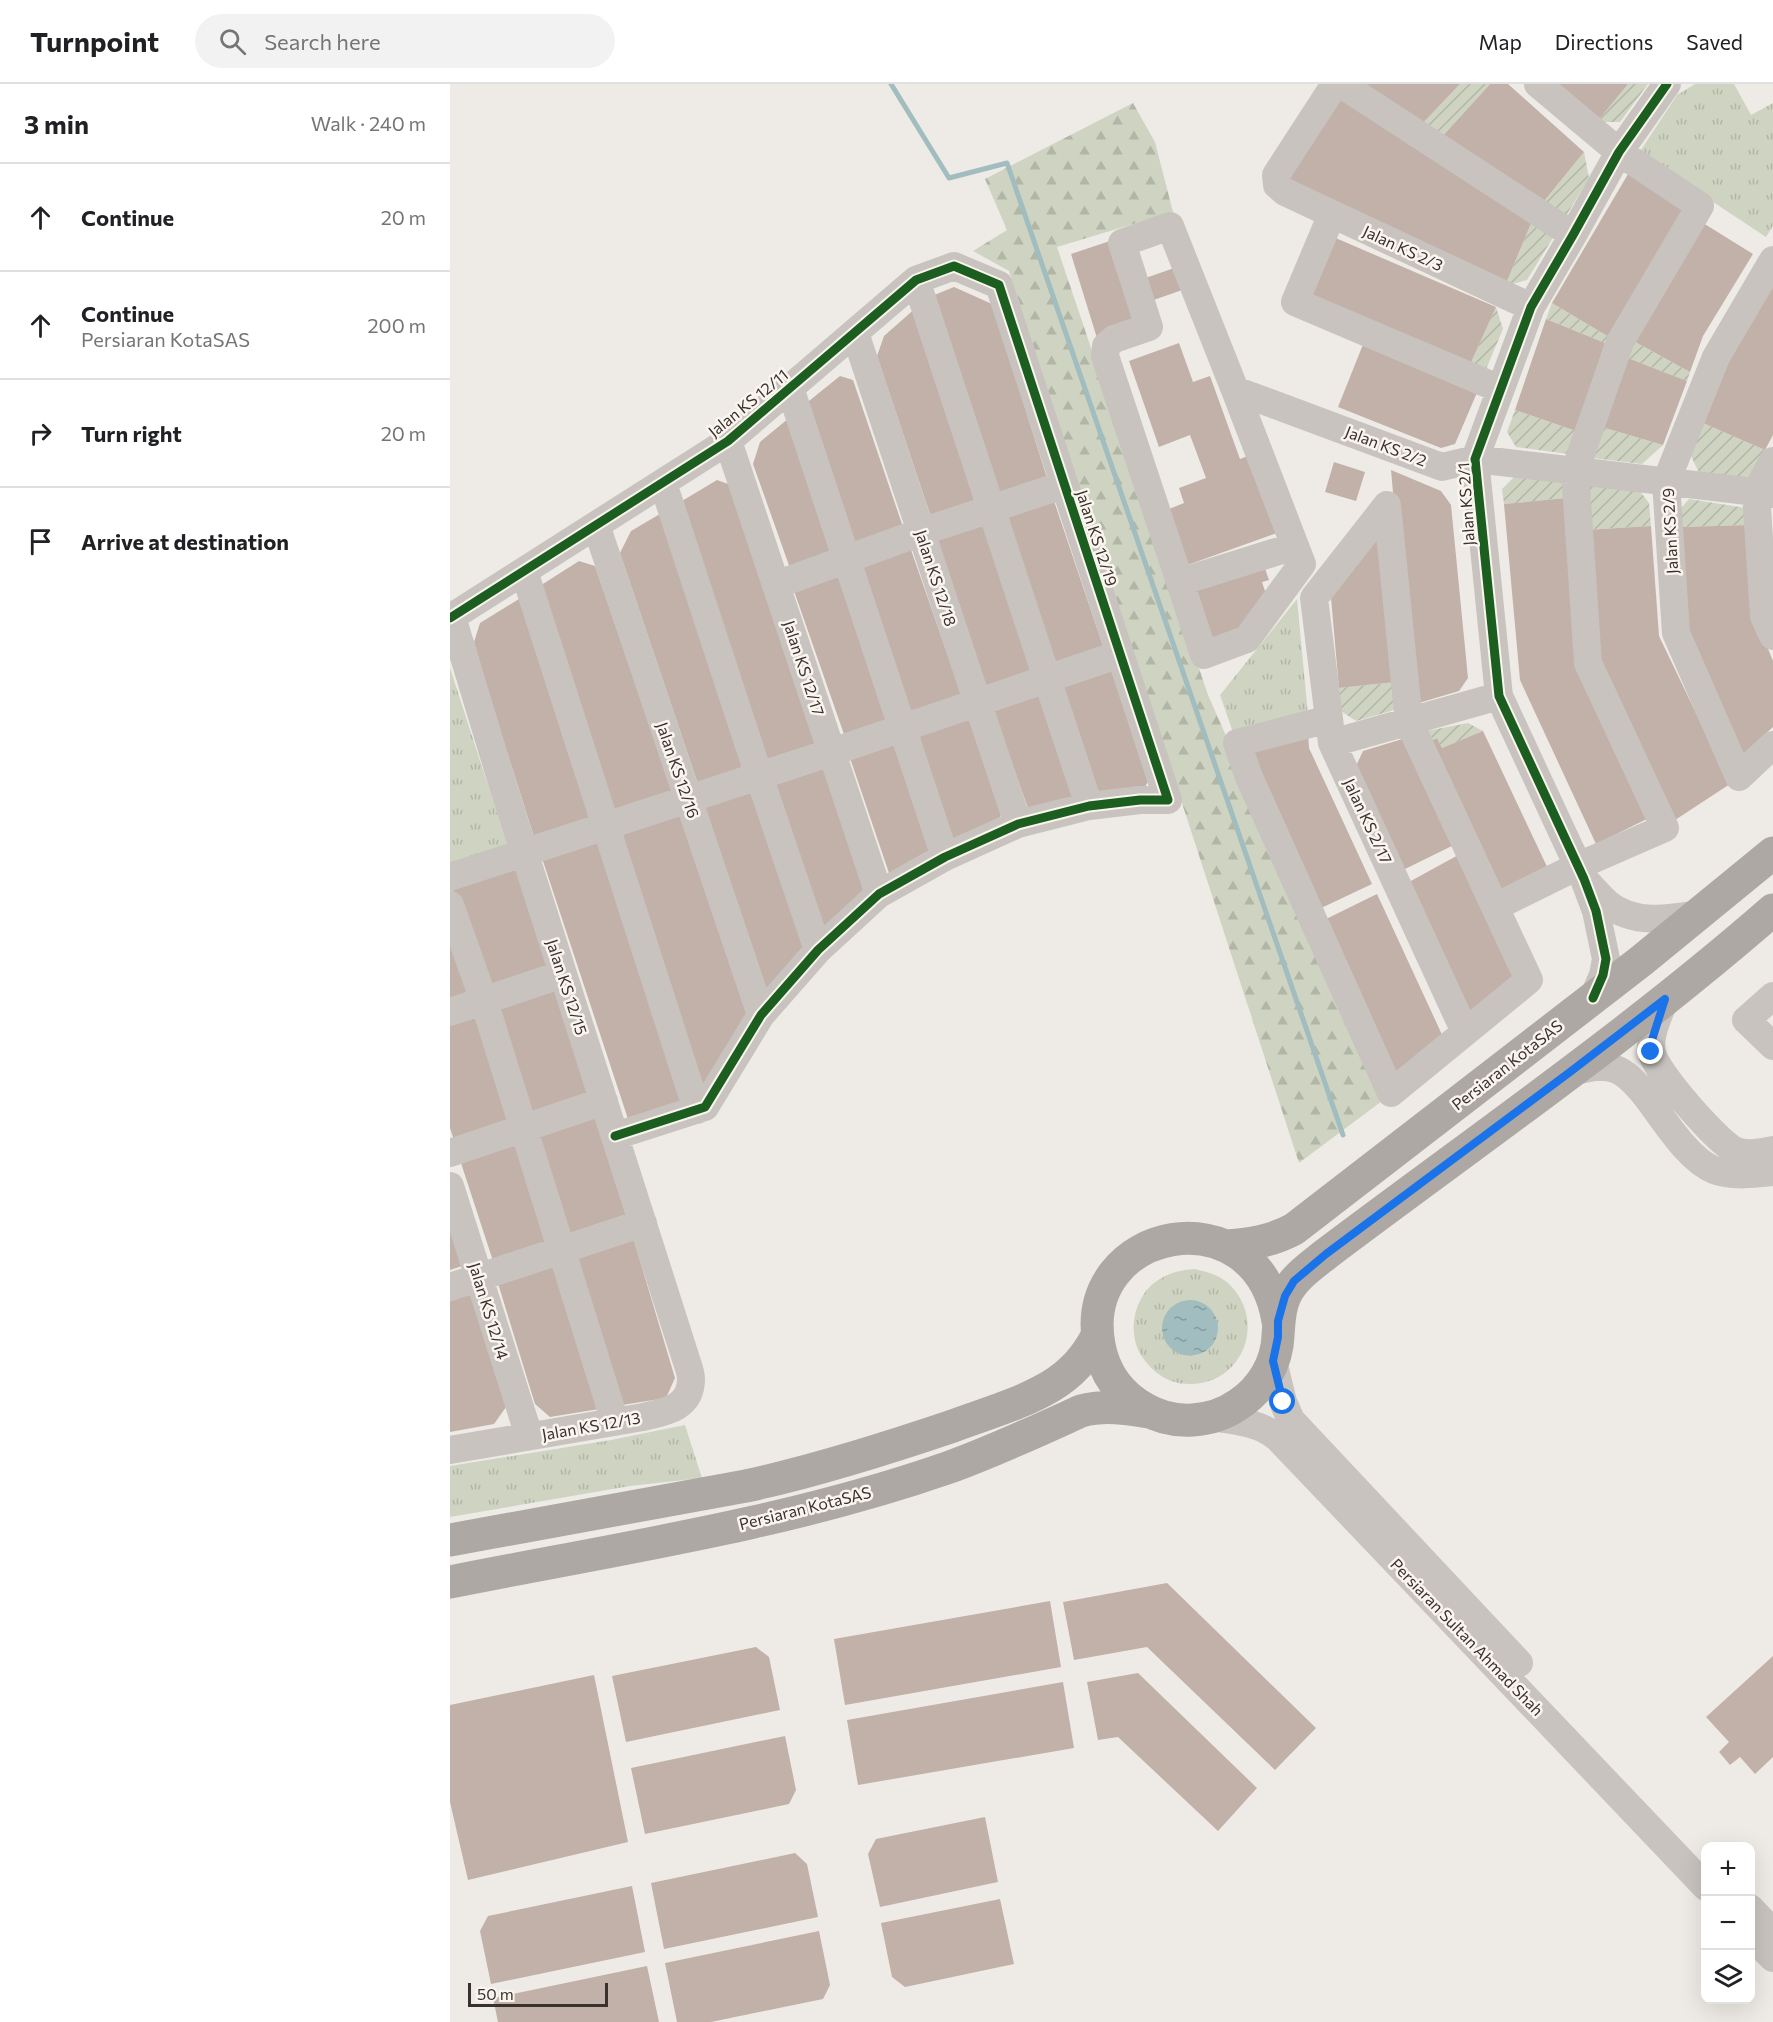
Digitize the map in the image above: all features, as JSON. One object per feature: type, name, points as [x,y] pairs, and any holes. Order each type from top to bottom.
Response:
[{"type":"main road","name":"Persiaran KotaSAS","points":[[1227,1246],[1262,1242],[1282,1236],[1294,1229],[1593,998],[1773,854]]},
{"type":"main road","name":"Persiaran KotaSAS","points":[[1278,1321],[1285,1296],[1294,1281],[1318,1261],[1665,999],[1773,910]]},
{"type":"main road","name":"Persiaran KotaSAS","points":[[450,1582],[758,1521],[853,1496],[946,1468],[1092,1408],[1119,1408],[1149,1412],[1180,1420],[1211,1418],[1240,1404],[1262,1382],[1273,1361],[1278,1337],[1276,1305],[1262,1276],[1240,1254],[1227,1246],[1196,1238],[1180,1238],[1150,1246],[1136,1254],[1118,1270],[1106,1290],[1100,1305],[1097,1336],[1102,1360],[1113,1381],[1149,1412]]},
{"type":"main road","name":"Persiaran KotaSAS","points":[[452,1539],[746,1486],[885,1449],[992,1412],[1050,1386],[1075,1368],[1097,1336]]},
{"type":"street","name":"Jalan KS 2/3","points":[[1335,84],[1276,175],[1277,185],[1285,192],[1531,307]]},
{"type":"street","points":[[1341,84],[1573,235]]},
{"type":"street","points":[[1495,907],[1581,873],[1665,828],[1588,663],[1575,471],[1620,342],[1700,206],[1618,152],[1538,84]]},
{"type":"street","name":"Jalan KS 2/1","points":[[1581,873],[1499,696],[1475,459],[1531,307],[1618,152],[1667,84]]},
{"type":"street","points":[[1332,214],[1295,302],[1500,389]]},
{"type":"street","points":[[1170,226],[1235,390],[1302,564],[1247,639],[1204,655],[1105,356],[1106,346],[1114,339],[1149,327],[1122,243],[1170,226]]},
{"type":"street","name":"Jalan KS 2/9","points":[[1773,260],[1716,357],[1666,482],[1676,633],[1739,777],[1773,745]]},
{"type":"street","name":"Jalan KS 12/11","points":[[451,618],[728,441],[916,280],[954,266],[999,285]]},
{"type":"street","points":[[615,1136],[705,1107],[761,1015],[818,950],[879,894],[945,856],[1018,824],[1089,806],[916,280]]},
{"type":"street","name":"Jalan KS 12/19","points":[[999,285],[1168,800],[1140,800],[1089,806]]},
{"type":"street","name":"Jalan KS 12/18","points":[[855,333],[1018,824]]},
{"type":"street","points":[[790,388],[945,856]]},
{"type":"street","name":"Jalan KS 2/2","points":[[1235,390],[1443,467],[1475,459]]},
{"type":"street","name":"Jalan KS 12/17","points":[[728,441],[879,894]]},
{"type":"street","points":[[1475,459],[1765,493]]},
{"type":"street","points":[[1773,461],[1765,493],[1764,616],[1773,636]]},
{"type":"street","points":[[663,483],[818,950]]},
{"type":"street","points":[[776,585],[921,532],[1063,484]]},
{"type":"street","name":"Jalan KS 2/17","points":[[1409,722],[1386,505],[1314,598],[1330,731],[1465,1032]]},
{"type":"street","name":"Jalan KS 12/16","points":[[596,525],[761,1015]]},
{"type":"street","points":[[1180,582],[1295,546]]},
{"type":"street","points":[[524,571],[697,1110]]},
{"type":"street","name":"Jalan KS 12/15","points":[[451,618],[685,1356]]},
{"type":"street","points":[[450,877],[688,800],[1120,654]]},
{"type":"street","points":[[1409,722],[1529,980],[1391,1093],[1249,777],[1237,743],[1409,722],[1499,696]]},
{"type":"street","points":[[1581,873],[1608,904],[1636,918],[1670,919],[1698,914]]},
{"type":"street","points":[[1581,873],[1596,911],[1606,959],[1603,975],[1593,998]]},
{"type":"street","points":[[450,905],[484,1001],[615,1422]]},
{"type":"street","points":[[1744,935],[1773,920]]},
{"type":"street","points":[[450,1012],[563,974]]},
{"type":"street","points":[[1773,996],[1746,1020],[1773,1046]]},
{"type":"street","points":[[1665,999],[1652,1040],[1651,1052],[1656,1066],[1722,1142],[1745,1153],[1773,1150]]},
{"type":"street","points":[[1570,1072],[1604,1067],[1626,1074],[1685,1146],[1700,1161],[1714,1170],[1747,1174],[1773,1172]]},
{"type":"street","points":[[450,1153],[604,1101]]},
{"type":"street","name":"Jalan KS 12/14","points":[[450,1186],[529,1436]]},
{"type":"street","points":[[450,1287],[643,1223]]},
{"type":"street","name":"Jalan KS 12/13","points":[[450,1450],[672,1410],[686,1398],[691,1379],[685,1356]]},
{"type":"street","name":"Persiaran Sultan Ahmad Shah","points":[[1273,1361],[1283,1402],[1295,1425],[1701,1856]]},
{"type":"street","name":"Persiaran Sultan Ahmad Shah","points":[[1211,1418],[1253,1424],[1271,1432],[1278,1438],[1701,1882]]},
{"type":"street","points":[[1755,1913],[1773,1932]]},
{"type":"street","points":[[1755,1940],[1773,1958]]},
{"type":"green space","points":[[1460,84],[1490,84],[1440,139],[1420,126]]},
{"type":"green space","points":[[1628,84],[1648,84],[1620,122],[1597,122]]},
{"type":"green space","points":[[1695,84],[1734,84],[1751,115],[1773,103],[1773,226],[1766,237],[1639,153],[1677,95]]},
{"type":"green space","points":[[1133,103],[1155,142],[1173,212],[1057,247],[1208,695],[1386,1098],[1299,1163],[1009,271],[973,251],[1007,230],[985,179]]},
{"type":"green space","points":[[1584,152],[1589,178],[1563,221],[1540,206]]},
{"type":"green space","points":[[1534,216],[1557,231],[1527,280],[1505,286]]},
{"type":"green space","points":[[1552,303],[1609,337],[1605,343],[1546,319]]},
{"type":"green space","points":[[1496,307],[1503,329],[1484,374],[1469,367]]},
{"type":"green space","points":[[1628,338],[1690,372],[1687,381],[1620,355]]},
{"type":"green space","points":[[1515,410],[1576,431],[1568,454],[1516,447],[1507,432]]},
{"type":"green space","points":[[1703,423],[1765,450],[1749,481],[1700,475],[1691,456]]},
{"type":"green space","points":[[1595,425],[1663,445],[1642,464],[1584,457]]},
{"type":"green space","points":[[1517,474],[1565,481],[1567,498],[1504,504],[1502,489]]},
{"type":"green space","points":[[1596,482],[1636,486],[1649,503],[1651,526],[1585,530],[1582,494]]},
{"type":"green space","points":[[1689,499],[1746,508],[1748,525],[1682,527],[1681,508]]},
{"type":"green space","points":[[1297,599],[1308,715],[1235,738],[1220,695]]},
{"type":"green space","points":[[450,668],[509,850],[450,868]]},
{"type":"green space","points":[[1395,682],[1398,709],[1356,721],[1341,711],[1339,688]]},
{"type":"green space","points":[[1468,723],[1483,731],[1442,748],[1437,738],[1427,743],[1421,732]]},
{"type":"green space","points":[[1195,1269],[1214,1275],[1231,1286],[1242,1301],[1247,1317],[1247,1334],[1243,1350],[1235,1363],[1223,1374],[1207,1382],[1189,1384],[1167,1379],[1150,1367],[1136,1345],[1134,1324],[1139,1303],[1151,1285],[1168,1275]],"holes":[[[1186,1300],[1216,1317],[1216,1337],[1209,1348],[1197,1355],[1186,1355],[1175,1350],[1163,1331],[1164,1319],[1171,1308]]]},
{"type":"green space","points":[[685,1425],[702,1478],[630,1486],[450,1517],[450,1466],[611,1440]]},
{"type":"water","points":[[1190,1300],[1205,1305],[1213,1313],[1218,1328],[1213,1343],[1205,1351],[1190,1356],[1175,1351],[1167,1343],[1162,1328],[1167,1313],[1175,1305]]},
{"type":"building","points":[[1358,84],[1460,84],[1420,126]]},
{"type":"building","points":[[1490,84],[1508,84],[1584,152],[1540,206],[1440,139]]},
{"type":"building","points":[[1554,84],[1628,84],[1597,122]]},
{"type":"building","points":[[1338,92],[1534,216],[1505,286],[1285,181]]},
{"type":"building","points":[[1631,169],[1691,206],[1609,337],[1552,303]]},
{"type":"building","points":[[1703,223],[1753,254],[1703,336],[1690,372],[1628,338]]},
{"type":"building","points":[[1331,236],[1496,307],[1469,367],[1305,296]]},
{"type":"building","points":[[1116,239],[1143,324],[1097,338],[1071,254]]},
{"type":"building","points":[[1177,267],[1185,289],[1145,303],[1137,281]]},
{"type":"building","points":[[1773,282],[1773,435],[1765,450],[1703,423],[1726,364]]},
{"type":"building","points":[[954,287],[992,304],[1049,484],[995,502],[927,298]]},
{"type":"building","points":[[918,306],[984,506],[933,523],[877,356],[884,336]]},
{"type":"building","points":[[1546,319],[1605,343],[1576,431],[1515,410]]},
{"type":"building","points":[[1364,342],[1479,388],[1455,444],[1441,448],[1338,407]]},
{"type":"building","points":[[1179,343],[1193,382],[1210,376],[1240,459],[1258,452],[1285,530],[1179,568],[1159,513],[1184,503],[1179,488],[1206,478],[1190,435],[1159,447],[1129,361]]},
{"type":"building","points":[[1620,355],[1687,381],[1663,445],[1595,425]]},
{"type":"building","points":[[840,376],[853,380],[904,530],[852,548],[804,405]]},
{"type":"building","points":[[794,414],[839,553],[791,571],[753,464],[760,442]]},
{"type":"building","points":[[1334,462],[1365,472],[1356,501],[1325,492]]},
{"type":"building","points":[[1391,470],[1441,491],[1451,505],[1468,678],[1459,691],[1412,705]]},
{"type":"building","points":[[717,480],[731,485],[818,747],[762,765],[677,504]]},
{"type":"building","points":[[1053,498],[1105,652],[1052,669],[1000,516]]},
{"type":"building","points":[[1567,498],[1573,577],[1653,816],[1596,844],[1520,680],[1504,504]]},
{"type":"building","points":[[665,511],[749,770],[699,787],[620,553],[631,531]]},
{"type":"building","points":[[989,520],[1040,674],[987,691],[935,537]]},
{"type":"building","points":[[1380,525],[1395,682],[1339,688],[1330,587]]},
{"type":"building","points":[[1748,525],[1764,639],[1773,661],[1773,727],[1742,755],[1688,629],[1682,527]]},
{"type":"building","points":[[1651,526],[1659,636],[1730,784],[1672,822],[1594,651],[1585,530]]},
{"type":"building","points":[[910,547],[963,699],[909,718],[858,565]]},
{"type":"building","points":[[579,561],[595,566],[674,796],[608,819],[535,589]]},
{"type":"building","points":[[1263,563],[1269,580],[1262,582],[1268,600],[1242,636],[1208,647],[1189,587]]},
{"type":"building","points":[[844,570],[894,723],[846,740],[793,588]]},
{"type":"building","points":[[524,596],[598,822],[536,843],[474,642],[480,623]]},
{"type":"building","points":[[1110,664],[1148,782],[1143,790],[1096,799],[1056,682]]},
{"type":"building","points":[[1044,686],[1082,801],[1029,811],[991,704]]},
{"type":"building","points":[[967,714],[1002,815],[994,822],[951,845],[913,733]]},
{"type":"building","points":[[1483,731],[1550,873],[1500,898],[1427,743],[1437,738],[1442,748]]},
{"type":"building","points":[[1308,733],[1309,748],[1372,884],[1319,909],[1246,749]]},
{"type":"building","points":[[1409,737],[1458,843],[1403,870],[1355,768],[1363,751]]},
{"type":"building","points":[[899,738],[936,852],[890,876],[849,755]]},
{"type":"building","points":[[825,762],[867,892],[828,936],[767,781]]},
{"type":"building","points":[[754,785],[812,952],[768,996],[702,801]]},
{"type":"building","points":[[680,808],[750,1021],[702,1101],[613,830]]},
{"type":"building","points":[[602,838],[689,1106],[630,1125],[542,858]]},
{"type":"building","points":[[1462,853],[1521,978],[1471,1016],[1409,882]]},
{"type":"building","points":[[516,864],[552,972],[488,994],[451,885]]},
{"type":"building","points":[[1377,894],[1444,1039],[1395,1078],[1324,920]]},
{"type":"building","points":[[450,929],[474,998],[450,1007]]},
{"type":"building","points":[[555,988],[592,1095],[529,1118],[492,1008]]},
{"type":"building","points":[[478,1012],[516,1122],[455,1143],[450,1128],[450,1021]]},
{"type":"building","points":[[595,1112],[629,1222],[567,1242],[532,1132]]},
{"type":"building","points":[[520,1137],[555,1244],[494,1264],[459,1157]]},
{"type":"building","points":[[450,1231],[462,1266],[450,1270]]},
{"type":"building","points":[[632,1234],[675,1378],[666,1398],[616,1406],[569,1256]]},
{"type":"building","points":[[558,1260],[605,1408],[550,1417],[535,1404],[497,1280]]},
{"type":"building","points":[[471,1294],[506,1407],[494,1424],[450,1432],[450,1301]]},
{"type":"building","points":[[1167,1583],[1316,1728],[1275,1770],[1147,1647],[1074,1660],[1063,1602]]},
{"type":"building","points":[[1050,1601],[1061,1667],[845,1705],[834,1639]]},
{"type":"building","points":[[756,1647],[769,1657],[780,1710],[626,1742],[612,1676]]},
{"type":"building","points":[[1773,1656],[1773,1757],[1755,1774],[1740,1757],[1730,1765],[1719,1752],[1729,1742],[1706,1717]]},
{"type":"building","points":[[1138,1673],[1257,1788],[1218,1831],[1118,1737],[1098,1740],[1087,1682]]},
{"type":"building","points":[[594,1675],[628,1842],[468,1880],[450,1802],[450,1705]]},
{"type":"building","points":[[1063,1682],[1074,1748],[858,1785],[847,1720]]},
{"type":"building","points":[[785,1736],[796,1790],[789,1804],[645,1834],[631,1768]]},
{"type":"building","points":[[985,1817],[998,1882],[880,1907],[868,1854],[876,1839]]},
{"type":"building","points":[[795,1853],[807,1864],[818,1917],[664,1949],[651,1883]]},
{"type":"building","points":[[632,1886],[645,1952],[491,1984],[480,1931],[488,1916]]},
{"type":"building","points":[[1000,1899],[1014,1964],[905,1987],[892,1977],[881,1923]]},
{"type":"building","points":[[819,1931],[830,1985],[823,1999],[711,2022],[677,2022],[665,1963]]},
{"type":"building","points":[[647,1966],[659,2022],[498,2022],[493,1998]]},
{"type":"waterway","points":[[891,84],[949,178],[1007,163],[1343,1135]]},
{"type":"cycle path","points":[[1593,998],[1603,975],[1606,959],[1596,911],[1584,879],[1499,696],[1475,459],[1531,307],[1619,152],[1667,84]]},
{"type":"cycle path","points":[[450,618],[728,441],[916,280],[954,266],[999,285],[1168,800],[1140,800],[1089,806],[1018,824],[945,857],[879,894],[818,950],[761,1015],[705,1107],[615,1136]]},
{"type":"route","points":[[1283,1402],[1273,1361],[1276,1353],[1278,1321],[1285,1296],[1294,1281],[1363,1225],[1665,999],[1655,1027],[1651,1052]]}]
